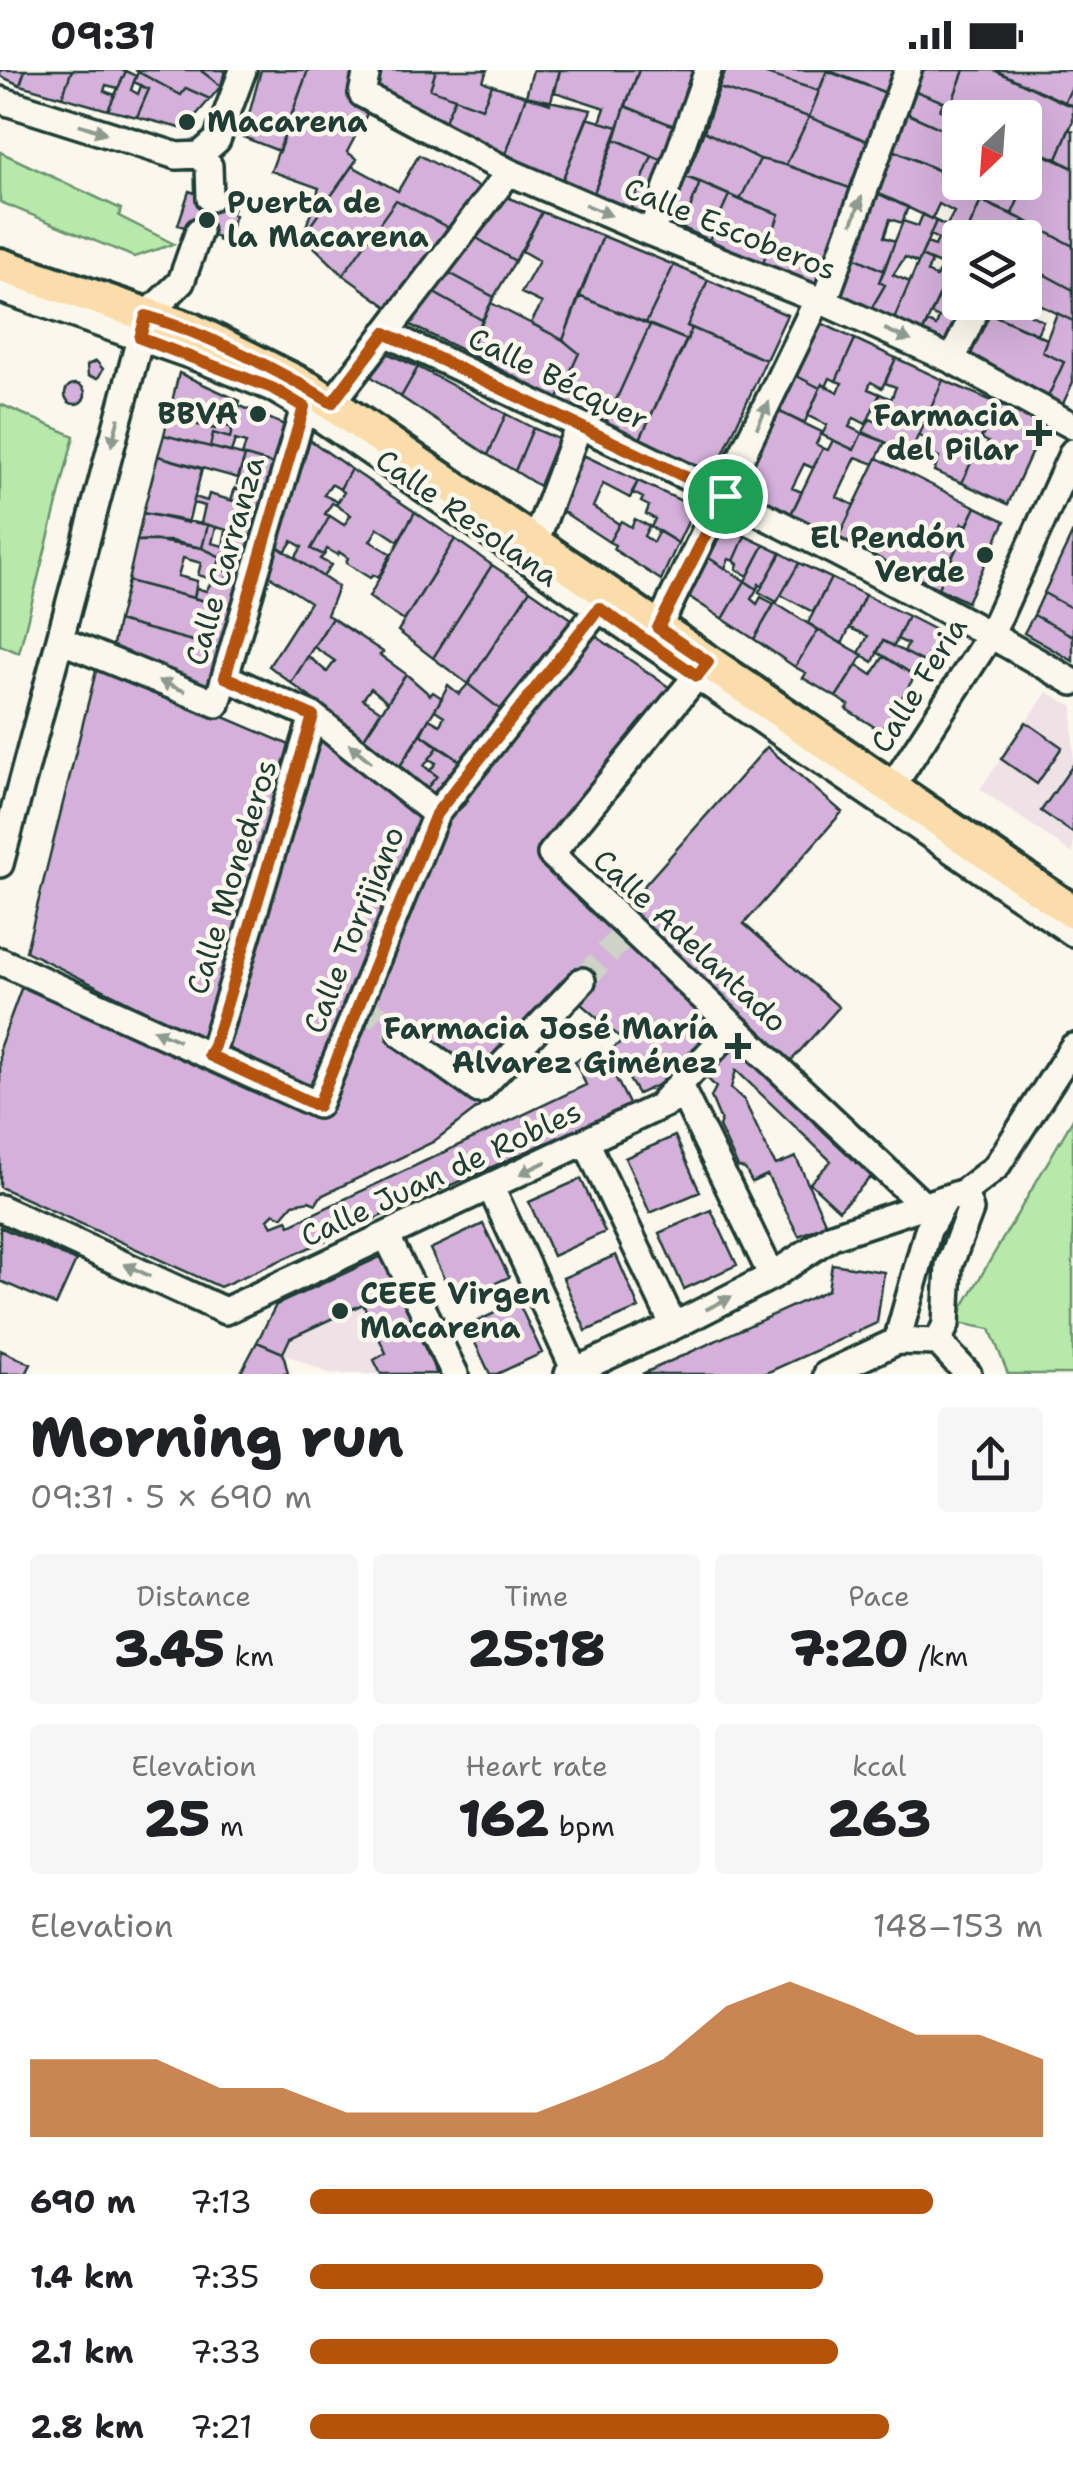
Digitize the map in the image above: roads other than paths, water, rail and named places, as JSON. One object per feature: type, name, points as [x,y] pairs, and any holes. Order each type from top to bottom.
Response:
[{"type":"main road","name":"Calle Resolana","points":[[0,265],[143,327],[192,330],[271,367],[534,544],[604,602],[658,628],[703,669],[892,787],[1073,912]]},
{"type":"street","points":[[0,100],[177,156],[200,155],[216,140],[243,70]]},
{"type":"street","points":[[651,233],[708,70]]},
{"type":"street","points":[[658,628],[821,301],[908,70]]},
{"type":"street","name":"Calle Escoberos","points":[[364,82],[508,172],[821,301],[952,360],[1073,426]]},
{"type":"street","points":[[200,155],[209,166],[210,198]]},
{"type":"street","points":[[315,400],[385,333],[508,172]]},
{"type":"street","points":[[0,864],[143,327],[181,282],[199,231]]},
{"type":"street","points":[[0,288],[143,327]]},
{"type":"street","points":[[952,360],[971,320]]},
{"type":"street","name":"Calle Bécquer","points":[[385,333],[725,496],[992,634],[1073,682]]},
{"type":"street","name":"Calle Resolana","points":[[315,400],[703,669],[1073,933]]},
{"type":"street","name":"Calle Carranza","points":[[60,640],[217,704],[315,400]]},
{"type":"street","points":[[534,544],[579,425]]},
{"type":"street","name":"Calle Feria","points":[[892,787],[992,634],[1073,452]]},
{"type":"street","name":"Calle Torrijiano","points":[[209,1055],[318,1106],[436,814],[604,602]]},
{"type":"street","name":"Calle Adelantado","points":[[703,669],[551,854],[734,1026],[944,1198]]},
{"type":"street","points":[[225,677],[313,716],[436,814]]},
{"type":"street","name":"Calle Monederos","points":[[209,1055],[313,716]]},
{"type":"street","points":[[0,961],[209,1055]]},
{"type":"street","points":[[401,1034],[480,1090],[582,981]]},
{"type":"street","points":[[657,1109],[734,1026]]},
{"type":"street","points":[[491,1188],[571,1373],[772,1276],[832,1236],[944,1198],[996,1167],[1073,1047]]},
{"type":"street","name":"Calle Juan de Robles","points":[[0,1208],[225,1311],[684,1095],[772,1276]]},
{"type":"street","points":[[586,1142],[674,1326]]},
{"type":"street","points":[[897,1340],[928,1230],[944,1198]]},
{"type":"street","points":[[938,1342],[946,1324],[949,1266],[970,1210],[944,1198]]},
{"type":"street","points":[[387,1237],[455,1374]]},
{"type":"street","points":[[826,1374],[897,1340],[938,1342],[968,1374]]},
{"type":"tunnel","points":[[582,981],[630,928]]},
{"type":"tunnel","points":[[359,1003],[401,1034]]},
{"type":"place","name":"Macarena","points":[[187,122]]},
{"type":"place","name":"Puerta de la Macarena","points":[[207,220]]},
{"type":"place","name":"BBVA","points":[[258,414]]},
{"type":"place","name":"Farmacia del Pilar","points":[[1039,433]]},
{"type":"place","name":"El Pendón Verde","points":[[985,555]]},
{"type":"place","name":"Farmacia José María Alvarez Giménez","points":[[738,1046]]},
{"type":"place","name":"CEEE Virgen Macarena","points":[[340,1311]]}]
